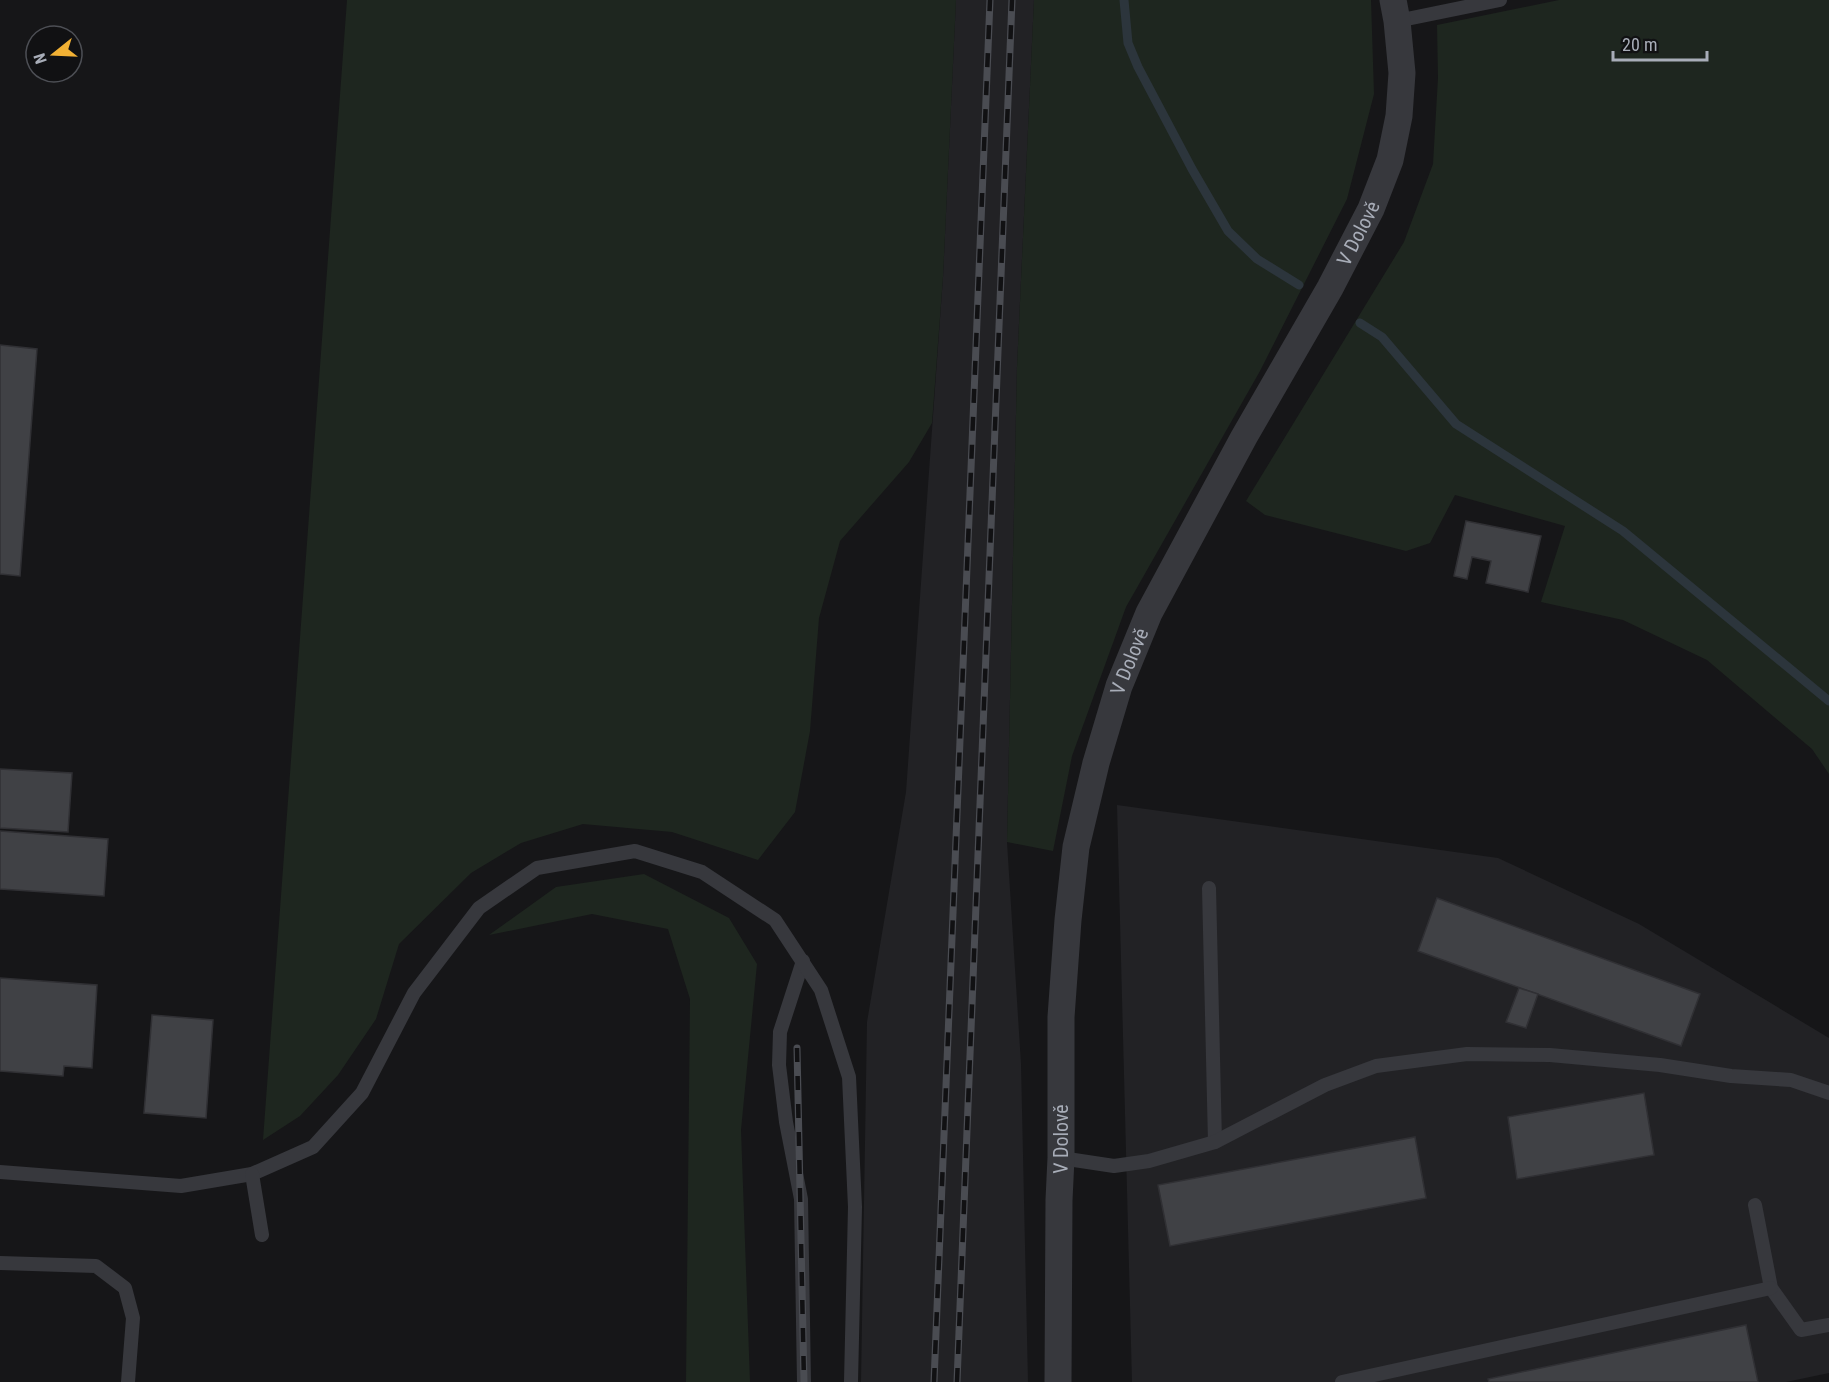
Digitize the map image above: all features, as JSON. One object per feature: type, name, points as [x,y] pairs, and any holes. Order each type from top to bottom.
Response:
[{"type":"street","name":"V Dolově","points":[[1058,1382],[1061,1017],[1076,847],[1096,763],[1119,686],[1149,613],[1244,437],[1330,288],[1371,209],[1390,160],[1399,116],[1402,73],[1395,11]]},
{"type":"lane","points":[[1395,11],[1500,0]]},
{"type":"lane","points":[[0,1172],[181,1186],[252,1174],[312,1147],[362,1094],[414,993],[479,908],[537,868],[635,851],[702,872],[776,920],[821,990],[849,1077],[855,1207],[851,1382]]},
{"type":"lane","points":[[1209,888],[1215,1142]]},
{"type":"lane","points":[[803,961],[780,1032],[778,1065],[801,1199],[804,1382]]},
{"type":"lane","points":[[1061,1158],[1114,1166],[1149,1161],[1215,1142],[1325,1085],[1376,1066],[1467,1054],[1550,1055],[1660,1065],[1731,1076],[1791,1080],[1829,1094]]},
{"type":"lane","points":[[252,1174],[262,1234]]},
{"type":"lane","points":[[1755,1205],[1771,1288],[1801,1330],[1829,1325]]},
{"type":"lane","points":[[0,1263],[96,1266],[124,1288],[133,1318],[128,1382]]},
{"type":"lane","points":[[1342,1382],[1771,1288]]},
{"type":"shaded area","points":[[347,0],[956,0],[943,277],[932,423],[909,462],[840,541],[819,618],[810,731],[795,812],[758,860],[672,832],[583,824],[521,843],[471,873],[399,944],[376,1019],[338,1075],[300,1116],[263,1140]]},
{"type":"shaded area","points":[[956,0],[1034,0],[1017,367],[1007,842],[1021,1064],[1028,1382],[861,1382],[867,1022],[906,792],[943,277]]},
{"type":"shaded area","points":[[1034,0],[1371,0],[1374,94],[1347,199],[1260,371],[1126,607],[1072,756],[1053,851],[1007,842],[1017,367]]},
{"type":"shaded area","points":[[1559,0],[1829,0],[1829,774],[1812,749],[1707,660],[1623,620],[1541,602],[1565,526],[1455,495],[1430,543],[1406,551],[1265,515],[1246,501],[1404,242],[1433,164],[1438,78],[1437,25]]},
{"type":"shaded area","points":[[1117,805],[1498,858],[1639,924],[1829,1038],[1829,1373],[1786,1382],[1132,1382]]},
{"type":"shaded area","points":[[644,874],[729,918],[757,964],[741,1130],[750,1382],[686,1382],[690,999],[668,929],[592,914],[489,935],[556,887]]},
{"type":"building","points":[[0,345],[37,349],[20,576],[0,574]]},
{"type":"building","points":[[1466,521],[1541,536],[1528,592],[1486,583],[1491,561],[1472,557],[1467,579],[1454,576]]},
{"type":"building","points":[[0,769],[72,773],[68,832],[0,828]]},
{"type":"building","points":[[0,831],[108,839],[104,896],[0,889]]},
{"type":"building","points":[[1437,898],[1700,994],[1681,1046],[1418,951]]},
{"type":"building","points":[[0,978],[97,985],[92,1068],[64,1066],[63,1076],[0,1071]]},
{"type":"building","points":[[1519,988],[1538,994],[1526,1028],[1506,1022]]},
{"type":"building","points":[[152,1015],[213,1020],[206,1118],[144,1113]]},
{"type":"building","points":[[1644,1093],[1654,1155],[1517,1179],[1508,1117]]},
{"type":"building","points":[[1415,1137],[1426,1198],[1170,1246],[1158,1185]]},
{"type":"building","points":[[1746,1325],[1758,1382],[1489,1382],[1488,1379]]},
{"type":"waterway","points":[[1124,0],[1128,43],[1138,67],[1228,231],[1257,259],[1299,285]]},
{"type":"waterway","points":[[1360,323],[1382,337],[1456,424],[1623,531],[1829,701]]},
{"type":"railway","points":[[934,1382],[990,0]]},
{"type":"railway","points":[[957,1382],[1012,0]]},
{"type":"railway","points":[[797,1048],[804,1382]]}]
